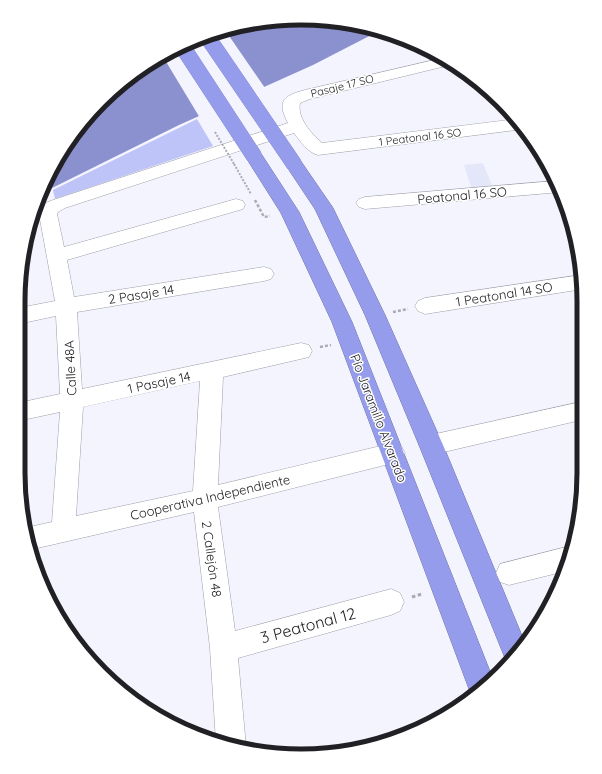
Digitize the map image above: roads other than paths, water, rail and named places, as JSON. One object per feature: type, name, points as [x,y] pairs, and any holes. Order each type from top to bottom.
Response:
[{"type":"highway","points":[[210,41],[324,208],[375,315],[431,445],[514,648]]},
{"type":"highway","name":"Pío Jaramillo Alvarado","points":[[185,50],[290,212],[342,322],[481,683]]},
{"type":"street","name":"Pasaje 17 SO","points":[[318,148],[309,141],[298,126],[290,111],[292,100],[305,95],[441,63]]},
{"type":"street","name":"1 Peatonal 16 SO","points":[[318,148],[333,148],[514,125]]},
{"type":"street","name":"Calle 48A","points":[[64,530],[64,504],[72,401],[66,306],[48,214],[50,208],[58,204],[298,126]]},
{"type":"street","name":"Peatonal 16 SO","points":[[364,203],[553,187]]},
{"type":"street","points":[[57,256],[236,205]]},
{"type":"street","name":"2 Pasaje 14","points":[[25,315],[66,306],[264,274]]},
{"type":"street","name":"1 Peatonal 14 SO","points":[[425,306],[576,283]]},
{"type":"street","name":"1 Pasaje 14","points":[[25,411],[301,351]]},
{"type":"street","name":"2 Callejón 48","points":[[212,370],[205,499],[224,648],[231,740]]},
{"type":"street","points":[[431,445],[577,412]]},
{"type":"street","name":"Cooperativa Independiente","points":[[34,542],[64,530],[205,499],[393,453]]},
{"type":"street","points":[[509,573],[563,560]]},
{"type":"street","name":"3 Peatonal 12","points":[[224,648],[391,602]]}]
